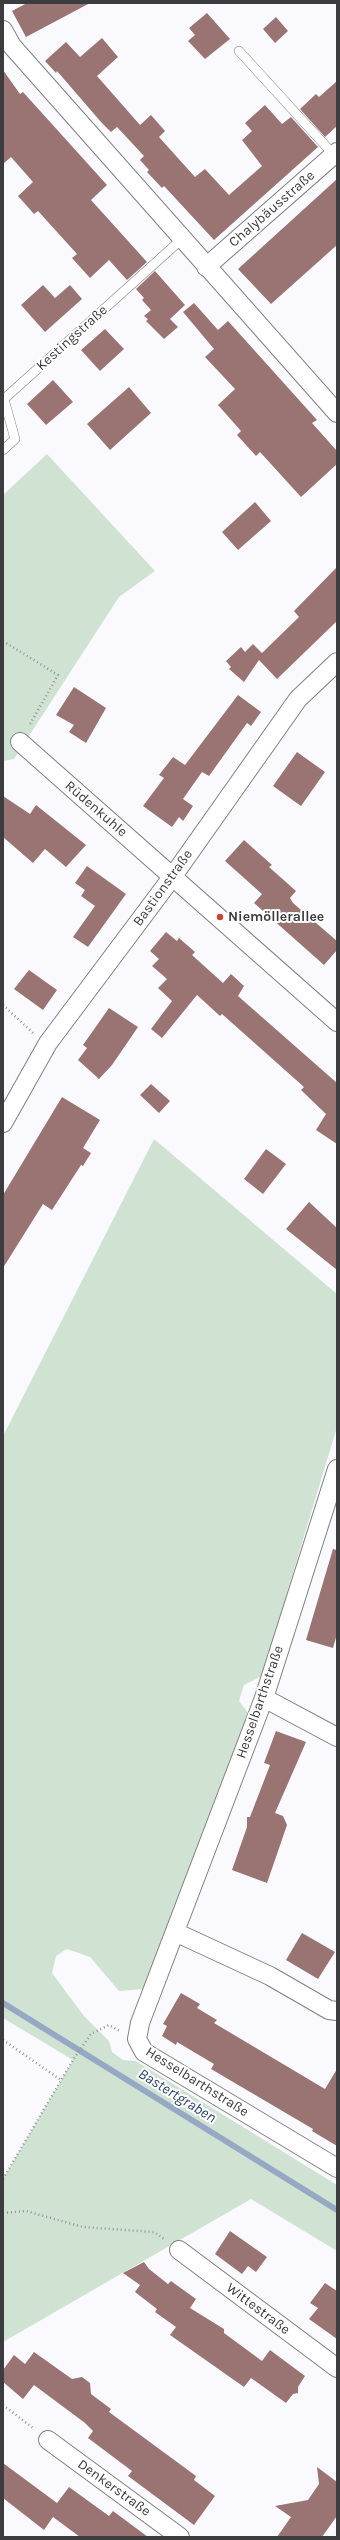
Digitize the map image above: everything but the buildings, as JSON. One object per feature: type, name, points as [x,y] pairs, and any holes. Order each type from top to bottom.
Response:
[{"type":"street","points":[[3,30],[12,46],[183,238],[206,267],[337,413]]},
{"type":"street","name":"Chalybäusstraße","points":[[206,267],[335,154]]},
{"type":"street","name":"Bastionstraße","points":[[3,1123],[46,1046],[173,876],[298,699],[337,662]]},
{"type":"street","name":"Rüdenkuhle","points":[[20,742],[173,876]]},
{"type":"street","points":[[173,876],[337,1022]]},
{"type":"street","name":"Hesselbarthstraße","points":[[337,1469],[264,1698],[140,2023],[137,2039],[144,2052],[337,2168]]},
{"type":"street","points":[[264,1698],[337,1737]]},
{"type":"street","points":[[175,1932],[270,1976],[329,2010],[337,2011]]},
{"type":"street","name":"Wittestraße","points":[[179,2250],[337,2368]]},
{"type":"street","name":"Denkerstraße","points":[[48,2440],[180,2537]]},
{"type":"lane","points":[[239,51],[335,154]]},
{"type":"lane","name":"Kestingstraße","points":[[3,450],[15,439],[4,398],[183,238]]},
{"type":"path","points":[[3,641],[58,675],[20,742]]},
{"type":"path","points":[[3,1005],[46,1046]]},
{"type":"path","points":[[3,2178],[73,2060],[91,2034],[109,2025],[137,2039]]},
{"type":"path","points":[[3,2040],[61,2080]]},
{"type":"path","points":[[3,2213],[26,2210],[83,2227],[154,2232],[179,2250]]},
{"type":"path","points":[[3,2405],[48,2440]]},
{"type":"green space","points":[[47,454],[155,571],[119,597],[14,759],[3,761],[3,495]]},
{"type":"green space","points":[[154,1139],[337,1294],[337,1427],[262,1676],[244,1685],[239,1701],[249,1714],[144,1989],[119,1991],[90,1957],[67,1949],[56,1956],[52,1973],[84,2016],[109,2041],[112,2052],[123,2060],[136,2061],[337,2185],[337,2251],[251,2199],[3,2342],[3,2179],[73,2060],[3,2018],[3,1436]]},
{"type":"waterway","name":"Bastertgraben","points":[[3,2003],[337,2210]]},
{"type":"place","name":"Niemöllerallee","points":[[220,917]]}]
